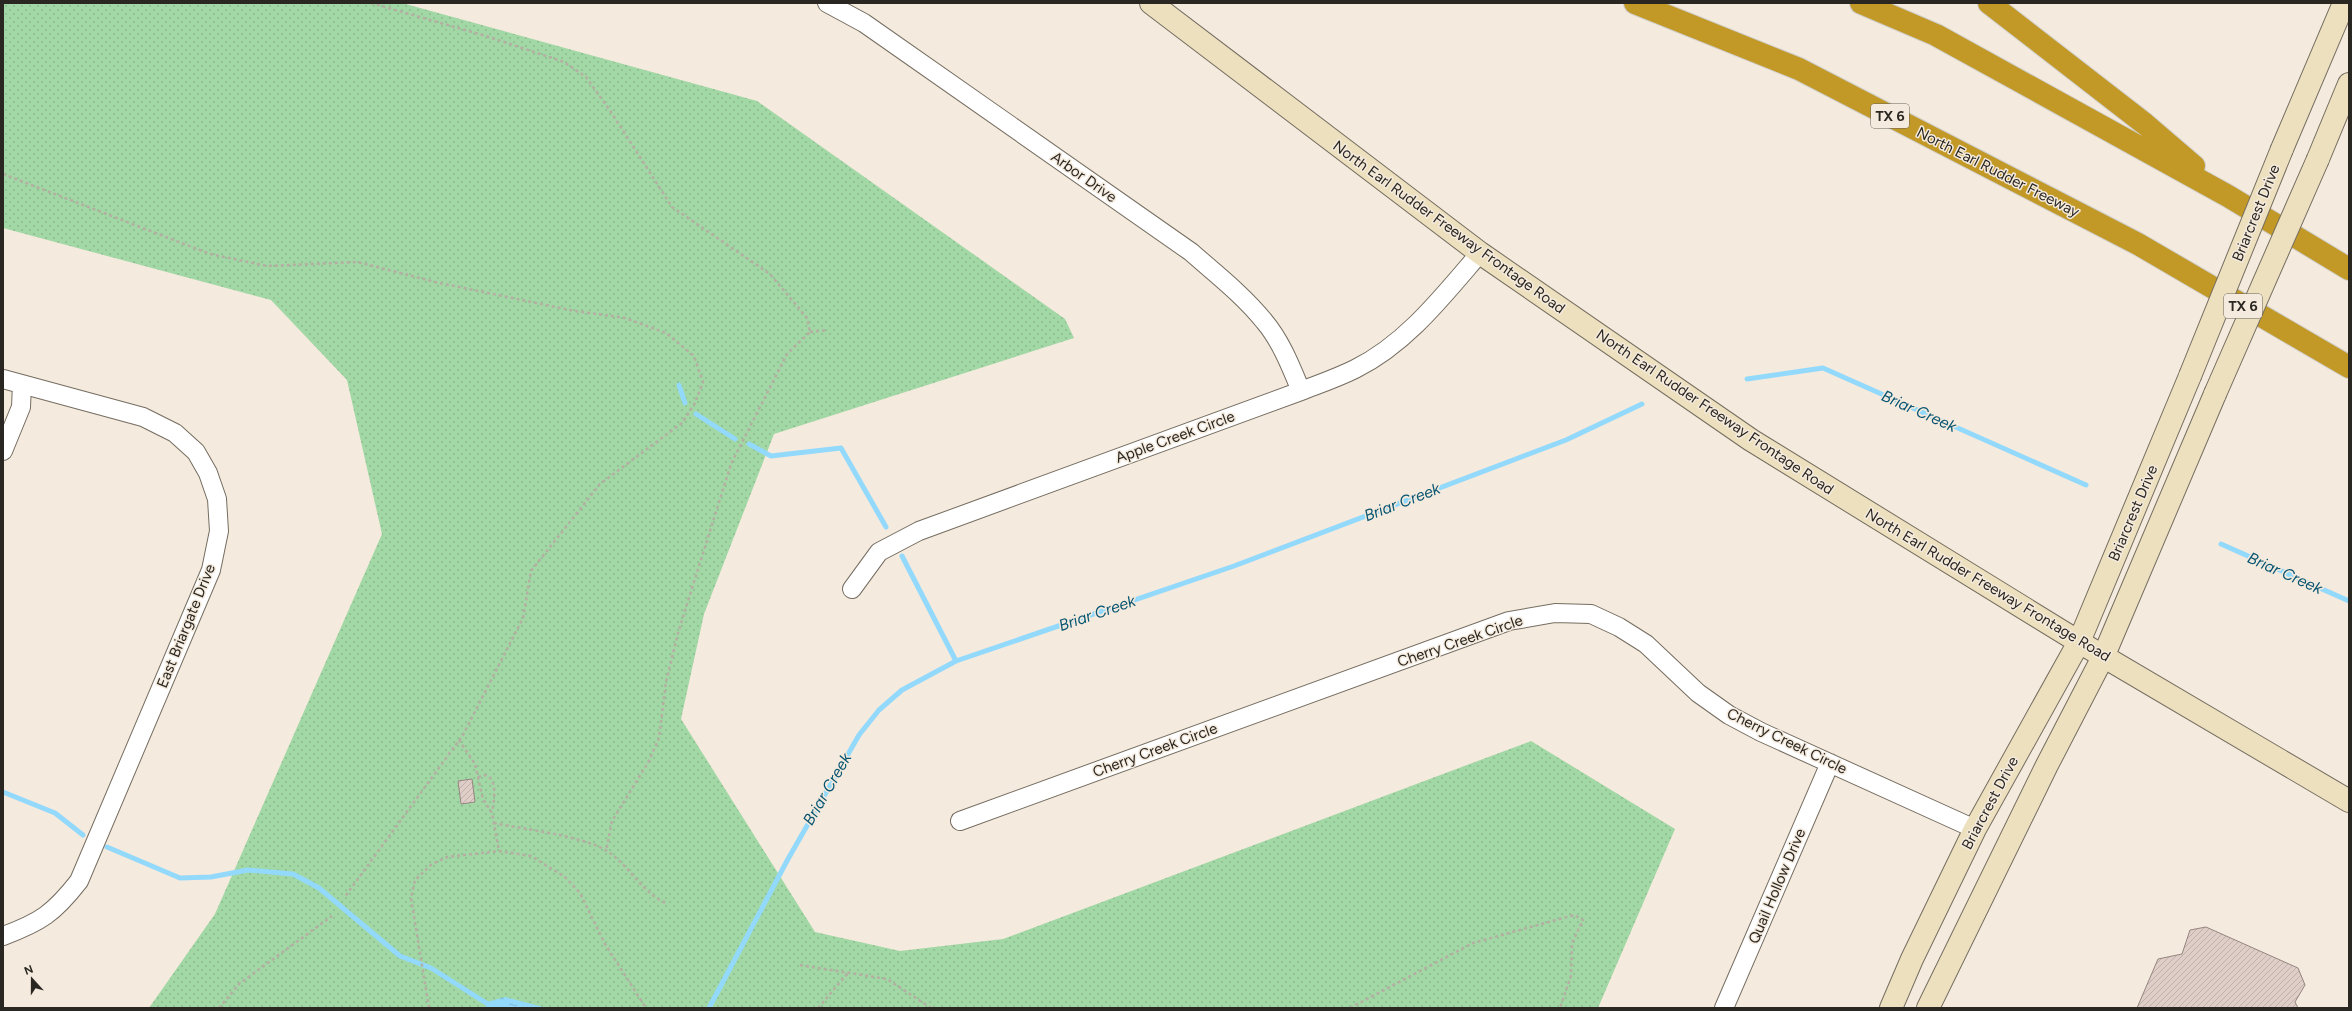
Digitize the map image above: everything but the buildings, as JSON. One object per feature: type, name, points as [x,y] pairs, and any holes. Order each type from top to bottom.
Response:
[{"type":"highway","name":"North Earl Rudder Freeway","points":[[1635,3],[1799,70],[2138,244],[2349,368]]},
{"type":"highway","points":[[1861,3],[1936,35],[2228,196],[2349,270]]},
{"type":"highway","points":[[1989,3],[2145,124],[2228,196]]},
{"type":"main road","name":"North Earl Rudder Freeway Frontage Road","points":[[1151,3],[1480,253],[1751,440],[2078,642],[2104,655],[2349,801]]},
{"type":"main road","name":"Briarcrest Drive","points":[[1891,1008],[1912,959],[1975,829],[2078,642],[2344,3]]},
{"type":"main road","name":"Briarcrest Drive","points":[[1928,1008],[2047,765],[2104,655],[2349,84]]},
{"type":"street","name":"Arbor Drive","points":[[827,3],[864,23],[1191,252],[1235,290],[1265,321],[1285,354],[1301,391]]},
{"type":"street","name":"Apple Creek Circle","points":[[852,589],[879,552],[919,531],[1301,391],[1356,369],[1395,343],[1432,308],[1480,253]]},
{"type":"street","name":"East Briargate Drive","points":[[3,378],[143,417],[175,433],[196,452],[208,473],[217,499],[219,530],[210,570],[79,881],[59,906],[30,927],[3,936]]},
{"type":"street","points":[[3,451],[21,407],[22,384]]},
{"type":"street","name":"Cherry Creek Circle","points":[[960,821],[1509,621],[1555,613],[1591,614],[1619,627],[1646,644],[1698,693],[1729,715],[1761,732],[1975,829]]},
{"type":"street","name":"Quail Hollow Drive","points":[[1724,1008],[1830,763]]},
{"type":"path","points":[[371,3],[486,36],[564,62],[586,78],[611,112],[672,207],[770,274],[807,318],[810,332]]},
{"type":"path","points":[[3,174],[210,254],[267,266],[358,262],[434,282],[575,311],[625,318],[666,333],[694,356],[703,382],[695,403],[682,423],[600,484],[531,571],[523,618],[459,740],[344,898]]},
{"type":"path","points":[[606,850],[612,821],[649,761],[659,738],[666,682],[678,633],[731,464],[787,354],[810,332],[828,330]]},
{"type":"path","points":[[459,740],[476,764],[483,799],[492,813]]},
{"type":"path","points":[[478,777],[486,775],[492,780],[494,800],[492,813],[499,851]]},
{"type":"path","points":[[494,823],[574,839],[606,850],[634,874],[655,898],[666,903]]},
{"type":"path","points":[[429,1008],[425,975],[411,898],[415,880],[432,864],[447,857],[499,851],[531,856],[565,877],[580,893],[605,944],[646,1008]]},
{"type":"path","points":[[1350,1008],[1473,943],[1574,915],[1583,920],[1572,943],[1571,976],[1560,1008]]},
{"type":"path","points":[[219,1008],[239,984],[332,916]]},
{"type":"path","points":[[800,965],[887,979],[931,1008]]},
{"type":"path","points":[[818,1008],[849,972]]},
{"type":"green space","points":[[3,3],[402,3],[757,101],[1065,319],[1074,338],[774,434],[704,614],[681,719],[815,932],[900,951],[1003,939],[1531,741],[1675,829],[1598,1008],[149,1008],[215,914],[382,534],[347,380],[271,300],[3,228]]},
{"type":"water","points":[[505,997],[547,1008],[485,1008],[487,1002]]},
{"type":"waterway","name":"Briar Creek","points":[[1747,379],[1823,368],[2086,485]]},
{"type":"waterway","points":[[679,385],[685,403]]},
{"type":"waterway","name":"Briar Creek","points":[[709,1008],[788,859],[859,735],[879,710],[902,690],[956,661],[1234,566],[1566,440],[1642,404]]},
{"type":"waterway","points":[[696,414],[735,439]]},
{"type":"waterway","points":[[749,444],[771,456],[841,448],[886,527]]},
{"type":"waterway","name":"Briar Creek","points":[[2221,544],[2349,601]]},
{"type":"waterway","points":[[902,556],[956,661]]},
{"type":"waterway","points":[[3,792],[55,813],[83,835]]},
{"type":"waterway","points":[[107,847],[180,878],[211,877],[248,870],[293,874],[319,888],[400,956],[431,968],[494,1008]]}]
